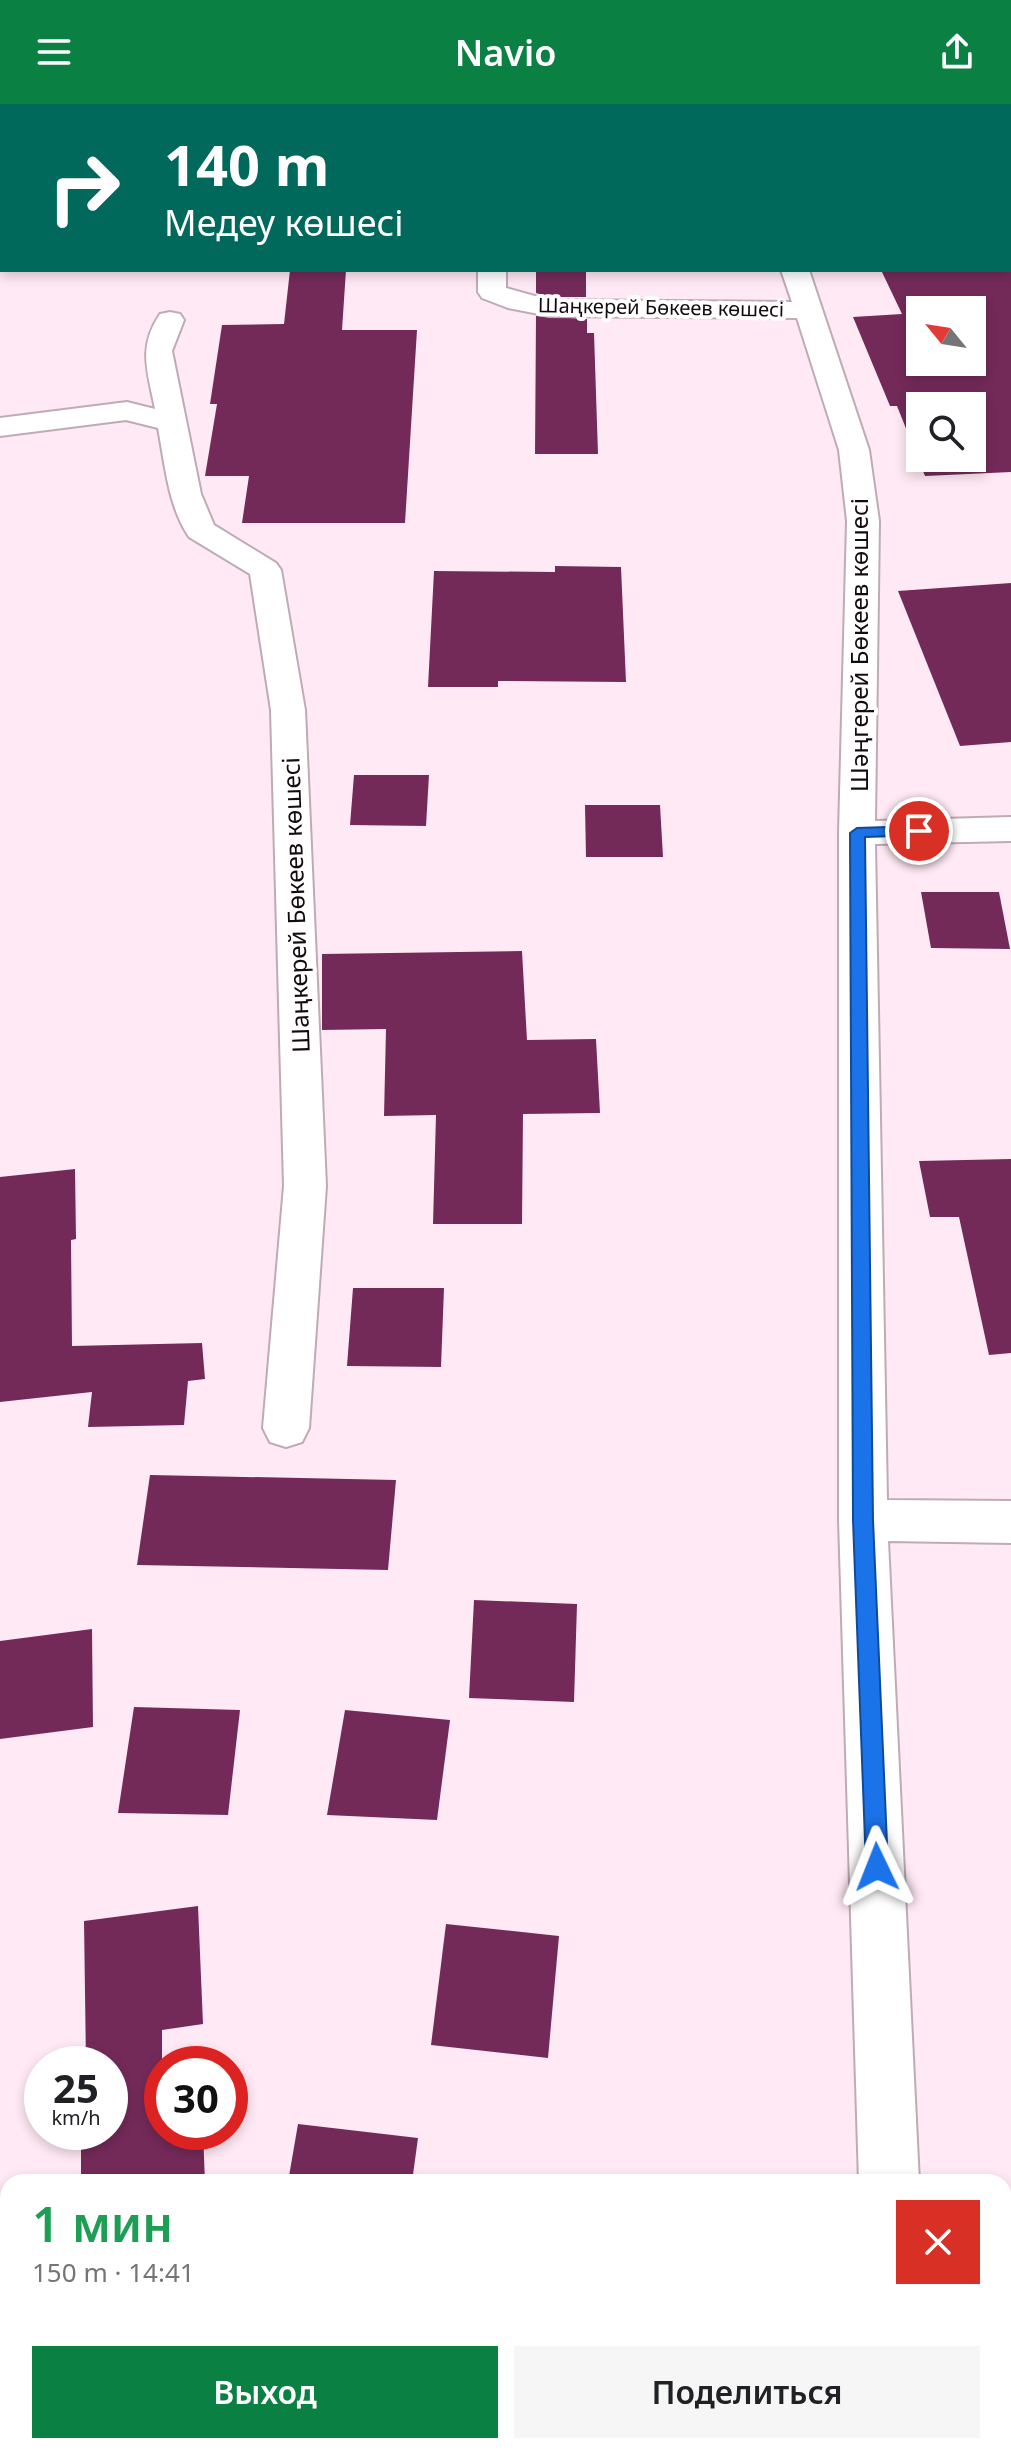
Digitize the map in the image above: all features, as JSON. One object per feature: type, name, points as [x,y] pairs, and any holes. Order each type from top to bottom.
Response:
[{"type":"street","name":"Шаңкерей Бөкеев көшесі","points":[[492,272],[492,292],[518,302],[549,308],[801,290]]},
{"type":"street","name":"Шәңгерей Бөкеев көшесі","points":[[801,290],[854,450],[863,521],[857,833],[863,1520],[889,2174]]},
{"type":"street","name":"Шаңкерей Бөкеев көшесі","points":[[170,320],[158,351],[186,494],[200,530],[265,570],[288,710],[305,1186],[286,1428]]},
{"type":"street","points":[[0,427],[98,412],[127,411],[172,423]]},
{"type":"street","points":[[857,833],[1011,829]]},
{"type":"street","points":[[863,1520],[1011,1522]]},
{"type":"building","points":[[290,272],[346,272],[342,330],[417,330],[405,523],[242,523],[249,476],[205,476],[217,404],[210,404],[222,325],[284,324]]},
{"type":"building","points":[[536,272],[586,272],[586,297],[549,297],[536,293]]},
{"type":"building","points":[[882,272],[1011,272],[1011,472],[925,476],[923,472],[986,472],[986,392],[906,392],[906,428],[897,406],[890,406],[853,317],[902,314]]},
{"type":"building","points":[[536,316],[587,319],[587,333],[594,333],[598,454],[535,454]]},
{"type":"building","points":[[555,566],[621,567],[626,682],[498,681],[498,687],[428,687],[434,571],[555,572]]},
{"type":"building","points":[[1011,583],[1011,742],[960,746],[898,591]]},
{"type":"building","points":[[354,775],[429,775],[426,826],[350,825]]},
{"type":"building","points":[[585,805],[660,805],[663,857],[586,857]]},
{"type":"building","points":[[921,892],[999,892],[1010,949],[931,948]]},
{"type":"building","points":[[522,951],[527,1040],[596,1039],[600,1113],[523,1114],[522,1224],[433,1224],[436,1115],[384,1116],[386,1029],[322,1030],[322,954]]},
{"type":"building","points":[[1011,1159],[1011,1353],[989,1355],[959,1217],[930,1217],[919,1161]]},
{"type":"building","points":[[75,1169],[76,1239],[71,1240],[72,1346],[202,1343],[205,1379],[188,1381],[184,1425],[88,1427],[92,1392],[0,1402],[0,1177]]},
{"type":"building","points":[[353,1288],[444,1288],[441,1367],[347,1366]]},
{"type":"building","points":[[150,1475],[396,1480],[388,1570],[137,1565]]},
{"type":"building","points":[[474,1600],[577,1604],[574,1702],[469,1698]]},
{"type":"building","points":[[92,1629],[93,1727],[0,1739],[0,1641]]},
{"type":"building","points":[[134,1707],[240,1710],[228,1815],[118,1813]]},
{"type":"building","points":[[345,1710],[450,1720],[437,1820],[327,1815]]},
{"type":"building","points":[[198,1906],[203,2024],[162,2030],[162,2046],[144,2046],[144,2150],[204,2150],[205,2174],[81,2174],[81,2150],[128,2150],[128,2046],[86,2046],[84,1921]]},
{"type":"building","points":[[446,1924],[559,1936],[548,2058],[431,2045]]},
{"type":"building","points":[[298,2124],[418,2138],[413,2174],[289,2174]]},
{"type":"route","points":[[877,1867],[863,1520],[857,833],[919,831]]}]
